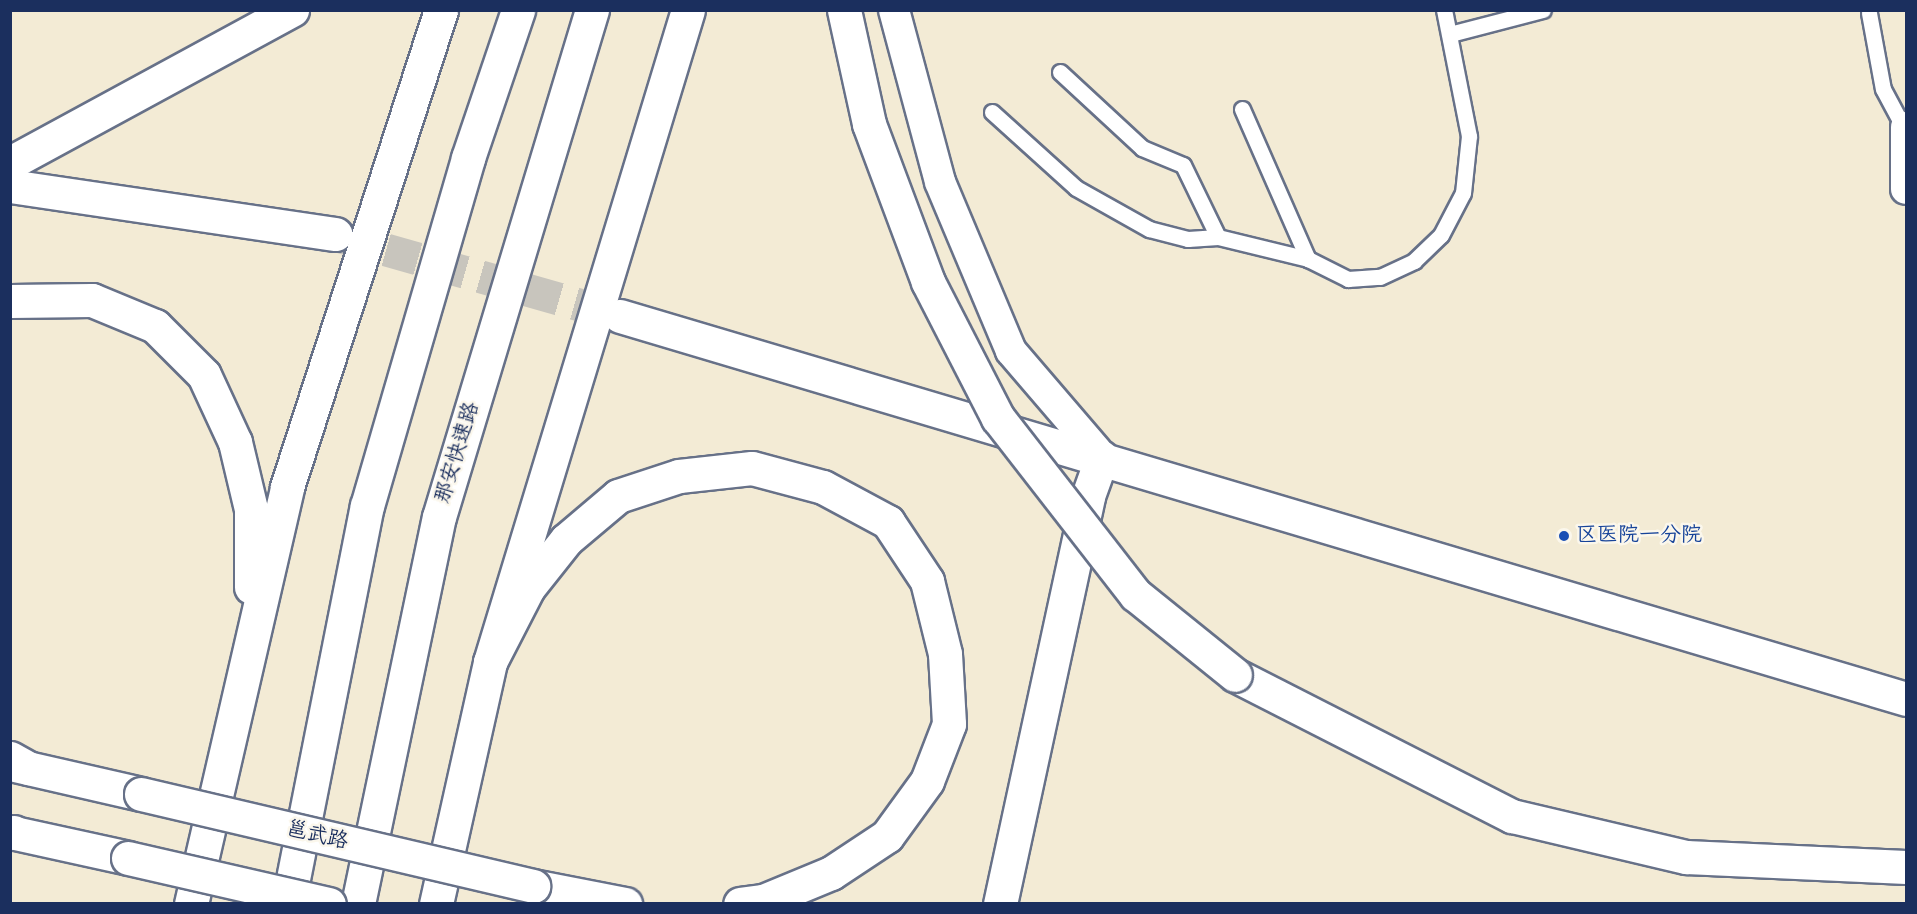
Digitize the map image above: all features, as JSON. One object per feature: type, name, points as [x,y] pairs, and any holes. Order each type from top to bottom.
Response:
[{"type":"main road","points":[[10,163],[292,10]]},
{"type":"main road","points":[[191,903],[287,487],[441,10]]},
{"type":"main road","points":[[288,903],[367,506],[468,158],[518,10]]},
{"type":"main road","name":"那安快速路","points":[[358,903],[439,517],[592,10]]},
{"type":"main road","points":[[436,903],[490,662],[688,10]]},
{"type":"main road","points":[[844,10],[869,124],[928,282],[998,418],[1136,595],[1235,675],[1512,816],[1686,857],[1906,867]]},
{"type":"main road","points":[[10,186],[335,234]]},
{"type":"main road","points":[[10,301],[92,300],[155,326],[204,375],[235,442],[251,509],[251,646]]},
{"type":"main road","points":[[620,316],[1102,457],[1906,699]]},
{"type":"main road","points":[[1000,903],[1088,496],[1102,457]]},
{"type":"main road","points":[[1022,903],[1111,494],[1102,457]]},
{"type":"main road","points":[[490,662],[528,588],[566,540],[618,496],[679,476],[752,468],[823,487],[888,522],[927,581],[945,654],[949,724],[931,772],[887,836],[831,873],[763,901],[740,903]]},
{"type":"main road","name":"邕武路","points":[[16,764],[533,886],[625,903]]},
{"type":"main road","points":[[12,832],[329,903]]},
{"type":"street","points":[[894,10],[940,182],[1011,351],[1102,457]]},
{"type":"street","points":[[1906,128],[1906,189]]},
{"type":"lane","points":[[992,112],[1076,188],[1114,212],[1188,239],[1218,237],[1308,259],[1348,279],[1380,277],[1414,261],[1441,235],[1463,193],[1469,136],[1444,10]]},
{"type":"lane","points":[[1450,34],[1543,10]]},
{"type":"lane","points":[[1869,13],[1883,89],[1906,128]]},
{"type":"lane","points":[[1060,72],[1142,148],[1183,165],[1218,237]]},
{"type":"lane","points":[[1242,108],[1308,259]]},
{"type":"tunnel","points":[[339,236],[620,316]]},
{"type":"place","name":"区医院一分院","points":[[1564,536]]}]
